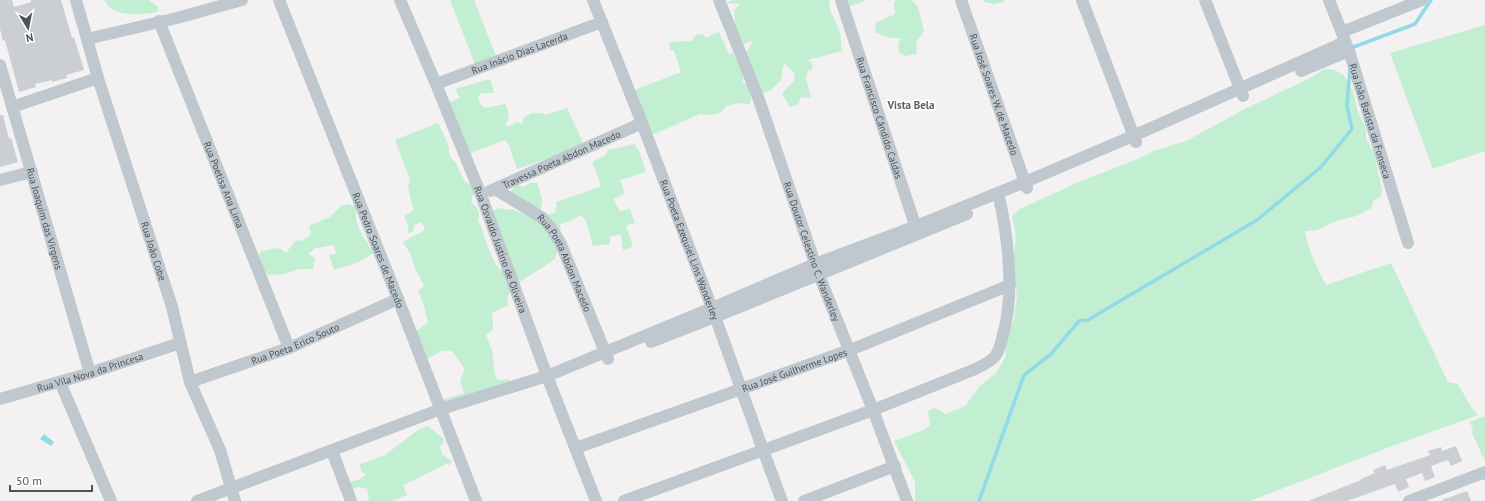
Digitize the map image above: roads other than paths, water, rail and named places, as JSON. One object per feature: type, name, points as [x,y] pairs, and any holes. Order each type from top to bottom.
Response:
[{"type":"street","name":"Rua João Cobe","points":[[76,0],[98,78],[172,307],[190,382],[220,450],[232,494]]},
{"type":"street","points":[[87,39],[242,0]]},
{"type":"street","name":"Rua Pedro Soares de Macedo","points":[[279,0],[398,299],[476,501]]},
{"type":"street","name":"Rua Osvaldo Justino de Oliveira","points":[[400,0],[481,195],[548,379],[596,501]]},
{"type":"street","name":"Rua Poeta Ezequiel Lins Wanderley","points":[[593,0],[642,123],[714,313],[782,501]]},
{"type":"street","name":"Rua Doutor Celestino C. Wanderley","points":[[719,0],[758,97],[817,269],[895,466],[906,501]]},
{"type":"street","name":"Rua Francisco Cândido Caldas","points":[[841,0],[917,231]]},
{"type":"street","name":"Rua José Soares W. de Macedo","points":[[961,0],[1026,185]]},
{"type":"street","points":[[1082,0],[1135,139]]},
{"type":"street","points":[[1205,0],[1242,93]]},
{"type":"street","name":"Rua João Batista da Fonseca","points":[[1329,0],[1345,42],[1408,243]]},
{"type":"street","points":[[216,501],[333,454],[442,413],[548,379],[714,313],[817,269],[917,231],[1242,93],[1345,42],[1416,1]]},
{"type":"street","name":"Rua Poetisa Ana Lima","points":[[159,22],[289,348]]},
{"type":"street","name":"Rua Inácio Dias Lacerda","points":[[436,84],[602,22]]},
{"type":"street","name":"Rua Joaquim das Virgens","points":[[0,65],[90,373]]},
{"type":"street","points":[[12,107],[98,78]]},
{"type":"street","name":"Travessa Poeta Abdon Macedo","points":[[481,195],[642,123]]},
{"type":"street","points":[[0,180],[32,172]]},
{"type":"street","name":"Rua Poeta Abdon Macedo","points":[[495,189],[541,218],[551,228],[560,242],[607,355]]},
{"type":"street","points":[[624,501],[873,410],[987,364],[993,359],[1000,348],[1005,328],[1010,284],[1006,242],[999,196]]},
{"type":"street","name":"Rua José Guilherme Lopes","points":[[576,448],[850,350],[1010,284]]},
{"type":"street","name":"Rua Poeta Erico Souto","points":[[190,382],[289,348],[398,299]]},
{"type":"street","name":"Rua Vila Nova da Princesa","points":[[1,395],[60,382],[180,343]]},
{"type":"street","points":[[60,382],[111,501]]},
{"type":"street","points":[[333,454],[351,501]]},
{"type":"street","points":[[804,501],[895,466]]},
{"type":"street","points":[[1409,501],[1485,472],[1485,474]]},
{"type":"street","points":[[197,501],[232,494]]},
{"type":"water","points":[[44,434],[54,442],[51,446],[40,439]]},
{"type":"waterway","points":[[1351,48],[1415,24],[1431,0]]},
{"type":"waterway","points":[[979,501],[1024,375],[1051,354],[1079,321],[1088,320],[1257,220],[1321,167],[1352,129],[1347,106],[1350,69]]},
{"type":"district","name":"Vista Bela","points":[[911,105]]}]
